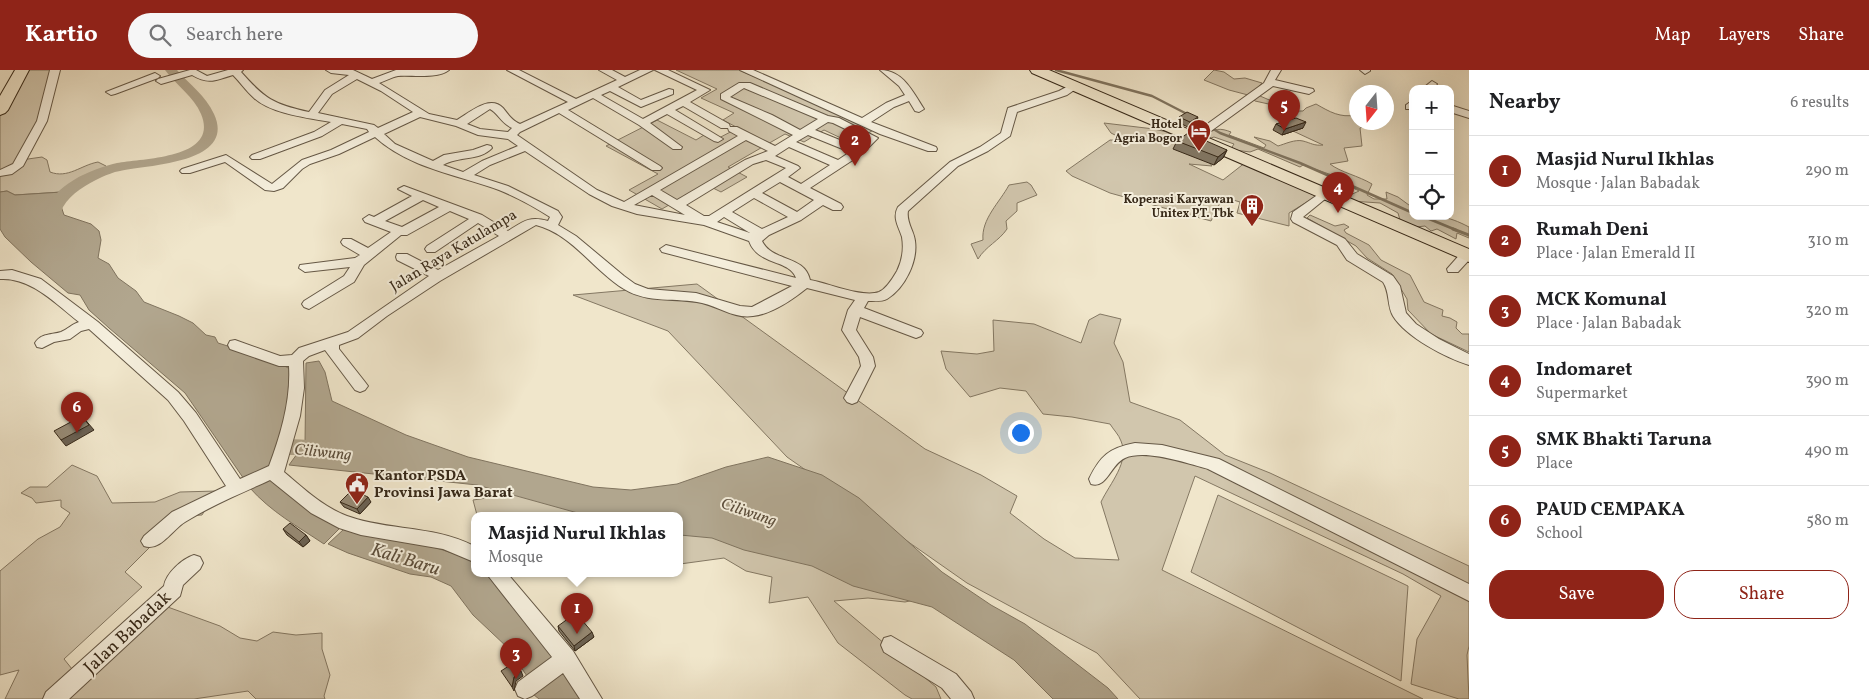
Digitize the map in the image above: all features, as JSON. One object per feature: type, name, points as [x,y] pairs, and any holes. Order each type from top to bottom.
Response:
[{"type":"highway","points":[[0,110],[22,70]]},
{"type":"highway","points":[[1037,70],[1199,135],[1326,194],[1468,256]]},
{"type":"street","points":[[0,173],[8,172],[17,166],[42,121],[55,70]]},
{"type":"street","points":[[138,70],[164,78]]},
{"type":"street","points":[[331,70],[347,71],[394,94],[420,113],[459,124],[478,132],[515,132],[648,70]]},
{"type":"street","points":[[370,83],[393,74],[444,70]]},
{"type":"street","points":[[512,70],[577,103]]},
{"type":"street","points":[[604,70],[625,80]]},
{"type":"street","points":[[643,123],[705,90],[660,70]]},
{"type":"street","points":[[885,70],[903,84],[919,109]]},
{"type":"street","points":[[1199,135],[1215,125],[1270,82],[1276,70]]},
{"type":"street","points":[[111,92],[195,72],[209,79],[236,71],[261,99],[279,108],[339,122],[367,126],[391,146],[434,165],[504,188],[554,214],[556,217],[551,226]]},
{"type":"street","points":[[754,71],[864,122],[932,149]]},
{"type":"street","points":[[311,116],[320,106],[325,95],[341,83],[357,76]]},
{"type":"street","points":[[1270,82],[1309,91]]},
{"type":"street","points":[[801,189],[858,152],[873,138],[745,85],[725,96],[726,99],[805,133],[858,152]]},
{"type":"street","points":[[852,398],[868,366],[866,357],[849,330],[849,325],[859,304],[884,295],[903,272],[910,250],[901,216],[902,210],[954,164],[984,149],[1006,134],[1012,110],[1063,93],[1075,86]]},
{"type":"street","points":[[610,87],[641,104],[669,92]]},
{"type":"street","points":[[594,95],[643,123],[677,147]]},
{"type":"street","points":[[864,122],[890,105],[911,96]]},
{"type":"street","points":[[683,102],[747,135],[794,168],[816,179]]},
{"type":"street","points":[[459,124],[483,109],[493,106],[498,108],[524,147],[594,192],[621,205],[706,222],[760,237]]},
{"type":"street","points":[[1454,109],[1469,115]]},
{"type":"street","points":[[561,110],[656,168]]},
{"type":"street","points":[[667,110],[718,139]]},
{"type":"street","points":[[186,171],[226,158],[272,189],[284,182],[293,171],[304,163],[376,134],[420,113]]},
{"type":"street","points":[[676,206],[749,162],[771,153],[826,119]]},
{"type":"street","points":[[256,157],[322,133],[339,122]]},
{"type":"street","points":[[628,204],[747,135]]},
{"type":"street","points":[[788,143],[837,164]]},
{"type":"street","points":[[464,176],[486,162],[524,147]]},
{"type":"street","points":[[434,165],[448,157],[476,153],[487,148]]},
{"type":"street","points":[[653,191],[676,206],[707,221],[794,168]]},
{"type":"street","points":[[779,177],[837,207]]},
{"type":"street","points":[[404,189],[478,218],[508,236]]},
{"type":"street","points":[[754,193],[797,217]]},
{"type":"street","points":[[1326,194],[1297,215],[1297,219],[1341,242],[1352,257],[1388,279],[1393,286],[1399,314],[1411,327],[1434,343],[1469,360]]},
{"type":"street","points":[[398,232],[372,220],[422,196]]},
{"type":"street","points":[[804,283],[803,275],[798,270],[761,251],[755,241],[822,200]]},
{"type":"street","points":[[307,298],[349,279],[364,258],[398,232],[408,230],[448,207]]},
{"type":"street","points":[[724,212],[760,237]]},
{"type":"street","points":[[431,249],[478,218]]},
{"type":"street","name":"Jalan Raya Katulampa","points":[[296,361],[304,352],[353,335],[382,313],[439,276],[532,222],[551,226],[567,235],[625,284],[646,293],[701,298],[730,308],[753,312],[767,307],[798,289],[804,283]]},
{"type":"street","points":[[346,242],[364,258]]},
{"type":"street","points":[[666,249],[788,281],[804,283],[859,304],[916,333]]},
{"type":"street","points":[[1452,268],[1468,256]]},
{"type":"street","points":[[402,257],[439,276]]},
{"type":"street","points":[[305,268],[364,258]]},
{"type":"street","points":[[0,276],[12,274],[29,278],[91,324],[173,396],[190,417],[210,450],[241,486]]},
{"type":"street","points":[[42,343],[51,338],[65,336],[77,327],[91,324]]},
{"type":"street","points":[[333,342],[331,346],[333,350],[360,386]]},
{"type":"street","points":[[150,541],[178,517],[273,470],[292,420],[296,394],[296,361],[279,361],[235,345]]},
{"type":"street","points":[[1097,479],[1104,467],[1115,456],[1141,448],[1181,454],[1213,464],[1469,593]]},
{"type":"street","points":[[273,470],[285,482],[328,515],[344,523],[370,530],[438,538],[464,547],[471,552]]},
{"type":"street","name":"Jalan Babadak","points":[[53,699],[173,590],[174,581],[194,563]]},
{"type":"street","points":[[499,577],[528,609],[592,699]]},
{"type":"street","points":[[892,645],[949,681],[964,699]]},
{"type":"street","points":[[525,689],[565,659]]},
{"type":"shaded area","points":[[21,70],[55,70],[51,88],[21,160],[42,157],[47,160],[50,172],[57,174],[69,173],[98,162],[106,166],[106,170],[89,174],[62,192],[15,195],[7,191],[0,192],[0,108]]},
{"type":"shaded area","points":[[676,70],[739,70],[875,129],[862,137],[853,133],[843,139],[824,130],[804,142],[785,134],[728,167],[747,177],[721,192],[705,184],[662,209],[629,190],[658,174],[606,146],[657,120],[696,140],[704,135],[715,140],[738,128],[723,120],[734,113],[701,98],[717,89]]},
{"type":"shaded area","points":[[1214,70],[1224,72],[1234,79],[1245,78],[1262,83],[1258,87],[1260,96],[1295,111],[1303,111],[1316,104],[1331,112],[1349,116],[1349,130],[1360,130],[1362,146],[1344,148],[1348,161],[1330,164],[1372,184],[1367,195],[1374,199],[1387,199],[1386,192],[1398,197],[1409,205],[1409,220],[1454,220],[1469,227],[1469,238],[1457,233],[1456,239],[1437,229],[1431,231],[1425,226],[1416,227],[1400,220],[1398,213],[1380,203],[1351,201],[1348,196],[1359,191],[1353,188],[1354,186],[1332,175],[1303,165],[1300,167],[1258,149],[1250,152],[1235,150],[1232,147],[1234,144],[1214,137],[1211,138],[1206,135],[1218,129],[1231,132],[1229,135],[1264,148],[1266,145],[1254,137],[1270,141],[1278,146],[1293,141],[1323,145],[1293,131],[1305,124],[1273,105],[1255,101],[1248,95],[1204,80]]},
{"type":"shaded area","points":[[1104,123],[1167,132],[1205,156],[1212,166],[1189,164],[1223,180],[1246,162],[1320,194],[1289,213],[1289,226],[1237,213],[1240,202],[1223,197],[1211,221],[1110,193],[1072,176],[1066,171],[1110,140],[1127,141],[1111,133]]},
{"type":"shaded area","points":[[1027,182],[1037,195],[1017,203],[1017,211],[1006,221],[1007,229],[978,259],[971,244],[983,240],[985,225],[992,211],[1009,185]]},
{"type":"shaded area","points":[[1310,215],[1335,226],[1344,224],[1349,227],[1344,230],[1346,233],[1369,245],[1381,260],[1410,275],[1424,302],[1443,310],[1442,316],[1457,322],[1456,328],[1462,334],[1469,334],[1469,352],[1431,334],[1408,310],[1407,299],[1392,274],[1367,258],[1356,246],[1307,218]]},
{"type":"shaded area","points":[[697,284],[925,449],[981,475],[1017,496],[1010,513],[1044,539],[1075,558],[1119,560],[1101,502],[1118,472],[1123,457],[1121,441],[1117,434],[1110,424],[1043,414],[1026,391],[1000,388],[970,397],[946,369],[941,351],[977,354],[994,351],[993,320],[1034,324],[1081,343],[1089,320],[1100,314],[1121,319],[1114,343],[1123,362],[1130,402],[1180,420],[1225,455],[1270,473],[1469,566],[1469,646],[1467,655],[1469,699],[1459,699],[1411,684],[1417,639],[1441,596],[1403,574],[1195,476],[1162,570],[1423,699],[1140,699],[1097,653],[967,583],[787,457],[668,331],[573,295]]},
{"type":"shaded area","points":[[72,465],[97,476],[112,503],[155,502],[180,492],[217,491],[202,515],[183,516],[125,572],[142,587],[64,659],[84,684],[165,606],[220,626],[240,638],[257,641],[273,632],[296,635],[322,633],[322,649],[330,675],[324,696],[325,699],[256,699],[248,691],[194,699],[5,699],[19,670],[0,675],[0,571],[38,539],[60,527],[70,513],[61,507],[61,500],[36,503],[32,498],[21,493],[30,487],[47,487]]},
{"type":"shaded area","points":[[521,493],[590,512],[476,512],[473,500]]},
{"type":"shaded area","points":[[1218,495],[1408,586],[1401,681],[1191,572]]},
{"type":"shaded area","points":[[719,530],[919,599],[905,602],[868,598],[834,601],[936,687],[941,699],[912,699],[905,695],[838,643],[808,597],[769,603],[772,577],[746,571],[724,558],[683,564],[683,532]]},
{"type":"water","points":[[7,191],[15,195],[62,192],[66,194],[61,206],[64,215],[91,224],[99,231],[101,240],[98,258],[109,264],[118,278],[136,291],[144,302],[193,323],[206,335],[215,337],[218,343],[273,360],[292,370],[283,444],[276,467],[246,482],[185,393],[89,310],[80,295],[68,293],[5,237],[0,229],[0,192]]},
{"type":"water","points":[[319,361],[325,372],[332,401],[406,435],[468,457],[593,487],[631,490],[677,484],[726,467],[768,457],[822,475],[859,498],[942,572],[991,605],[1025,624],[1108,688],[1118,699],[1053,699],[1014,660],[932,607],[853,586],[812,566],[744,550],[712,538],[683,535],[683,512],[574,512],[477,485],[289,465],[305,443],[306,363]]},
{"type":"water","points":[[273,475],[341,527],[324,544],[275,511],[249,487]]},
{"type":"water","name":"Kali Baru","points":[[344,529],[427,545],[471,561],[471,577],[496,577],[504,584],[558,657],[529,679],[508,648],[473,615],[451,586],[431,577],[410,574],[348,553],[328,544]]},
{"type":"water","points":[[562,664],[586,699],[539,699],[528,690]]},
{"type":"building","points":[[1187,112],[1198,117],[1190,122],[1179,117]]},
{"type":"building","points":[[1296,118],[1306,122],[1285,129],[1276,124]]},
{"type":"building","points":[[1188,133],[1227,150],[1218,157],[1177,141]]},
{"type":"building","points":[[82,416],[89,425],[61,440],[54,431]]},
{"type":"building","points":[[352,490],[368,497],[357,509],[340,502]]},
{"type":"building","points":[[290,523],[306,535],[299,542],[283,529]]},
{"type":"building","points":[[576,613],[592,632],[574,646],[558,626]]},
{"type":"building","points":[[515,662],[521,671],[514,677],[512,687],[501,671]]},
{"type":"waterway","points":[[53,214],[56,206],[67,193],[95,175],[118,167],[176,158],[191,153],[202,146],[209,136],[210,122],[208,115],[199,101],[171,70]]},
{"type":"waterway","points":[[1056,70],[1152,96],[1187,114]]},
{"type":"waterway","points":[[1195,118],[1220,133],[1300,163],[1409,211]]},
{"type":"waterway","points":[[1432,220],[1456,230]]},
{"type":"waterway","points":[[1453,229],[1469,235]]},
{"type":"waterway","name":"Ciliwung","points":[[266,447],[298,447],[326,451]]},
{"type":"place","name":"SMK Bhakti Taruna","points":[[1284,131]]},
{"type":"place","name":"Hotel Agria Bogor","points":[[1199,152]]},
{"type":"place","name":"Rumah Deni","points":[[855,166]]},
{"type":"place","name":"Indomaret","points":[[1338,213]]},
{"type":"place","name":"Koperasi Karyawan Unitex PT. Tbk","points":[[1252,227]]},
{"type":"place","name":"PAUD CEMPAKA","points":[[77,433]]},
{"type":"place","name":"Kantor PSDA Provinsi Jawa Barat","points":[[357,505]]},
{"type":"place","name":"Masjid Nurul Ikhlas","points":[[577,634]]},
{"type":"place","name":"MCK Komunal","points":[[516,679]]}]
